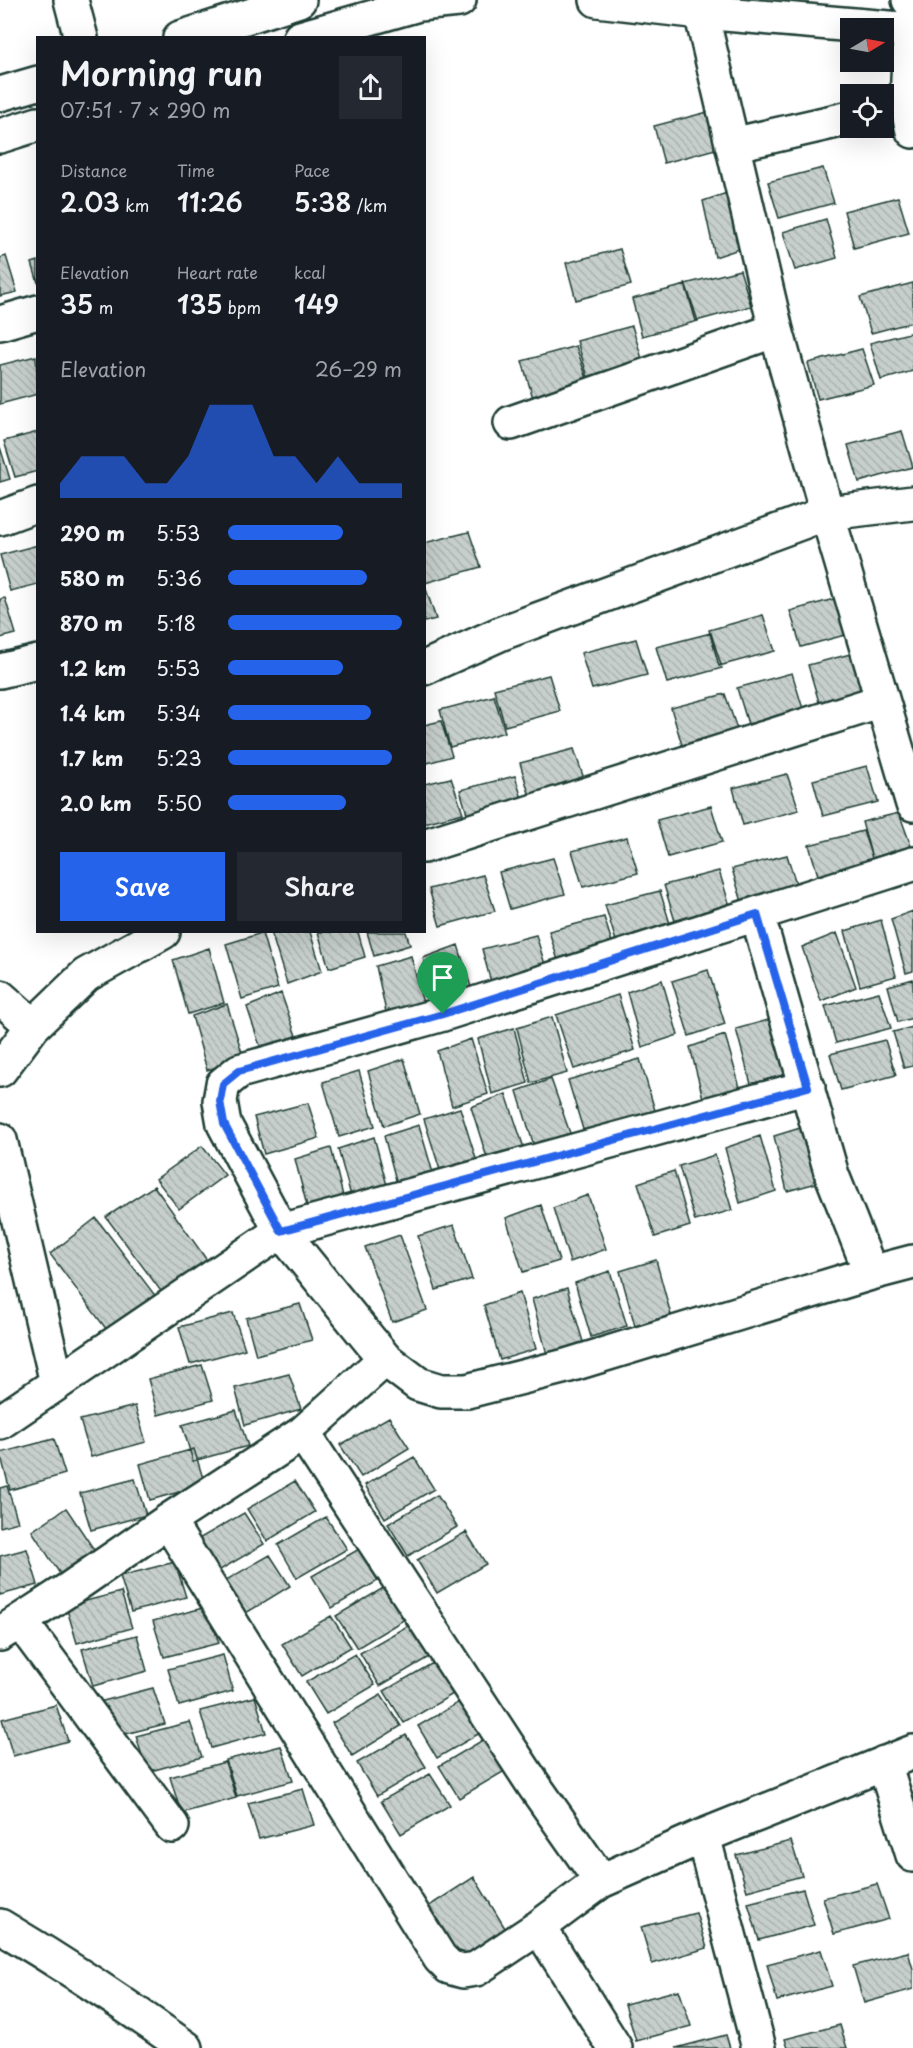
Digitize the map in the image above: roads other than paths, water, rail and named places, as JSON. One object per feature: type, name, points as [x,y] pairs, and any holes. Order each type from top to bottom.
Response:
[{"type":"street","points":[[71,0],[80,36]]},
{"type":"street","points":[[186,36],[299,0]]},
{"type":"street","points":[[307,36],[419,4],[459,0]]},
{"type":"street","points":[[597,0],[702,12],[911,15],[901,115]]},
{"type":"street","points":[[702,12],[776,330],[827,513],[913,804]]},
{"type":"street","points":[[0,94],[36,84]]},
{"type":"street","points":[[732,145],[840,120]]},
{"type":"street","points":[[0,136],[36,125]]},
{"type":"street","points":[[0,323],[36,313]]},
{"type":"street","points":[[511,423],[776,330]]},
{"type":"street","points":[[426,667],[502,633],[827,513],[913,503]]},
{"type":"street","points":[[0,518],[36,505]]},
{"type":"street","points":[[0,671],[36,662]]},
{"type":"street","points":[[426,845],[882,701]]},
{"type":"street","points":[[913,864],[443,1014],[239,1071],[223,1084],[220,1101],[224,1124],[281,1231],[385,1359],[418,1384],[441,1391],[467,1392],[567,1366],[913,1262]]},
{"type":"street","points":[[757,914],[832,1175],[871,1273]]},
{"type":"street","points":[[0,1070],[33,1026],[86,975],[161,933]]},
{"type":"street","points":[[0,997],[33,1026]]},
{"type":"street","points":[[0,1422],[281,1231],[808,1087]]},
{"type":"street","points":[[0,1140],[57,1383]]},
{"type":"street","points":[[172,1826],[10,1628],[303,1433],[385,1359]]},
{"type":"street","points":[[303,1433],[533,1784],[601,1881]]},
{"type":"street","points":[[168,1521],[449,1967],[463,1971],[476,1969],[539,1927],[601,1881],[703,1836],[899,1757],[913,1855]]},
{"type":"street","points":[[703,1836],[759,2048]]},
{"type":"street","points":[[0,1926],[124,2005],[186,2048]]},
{"type":"street","points":[[539,1927],[615,2048]]}]
